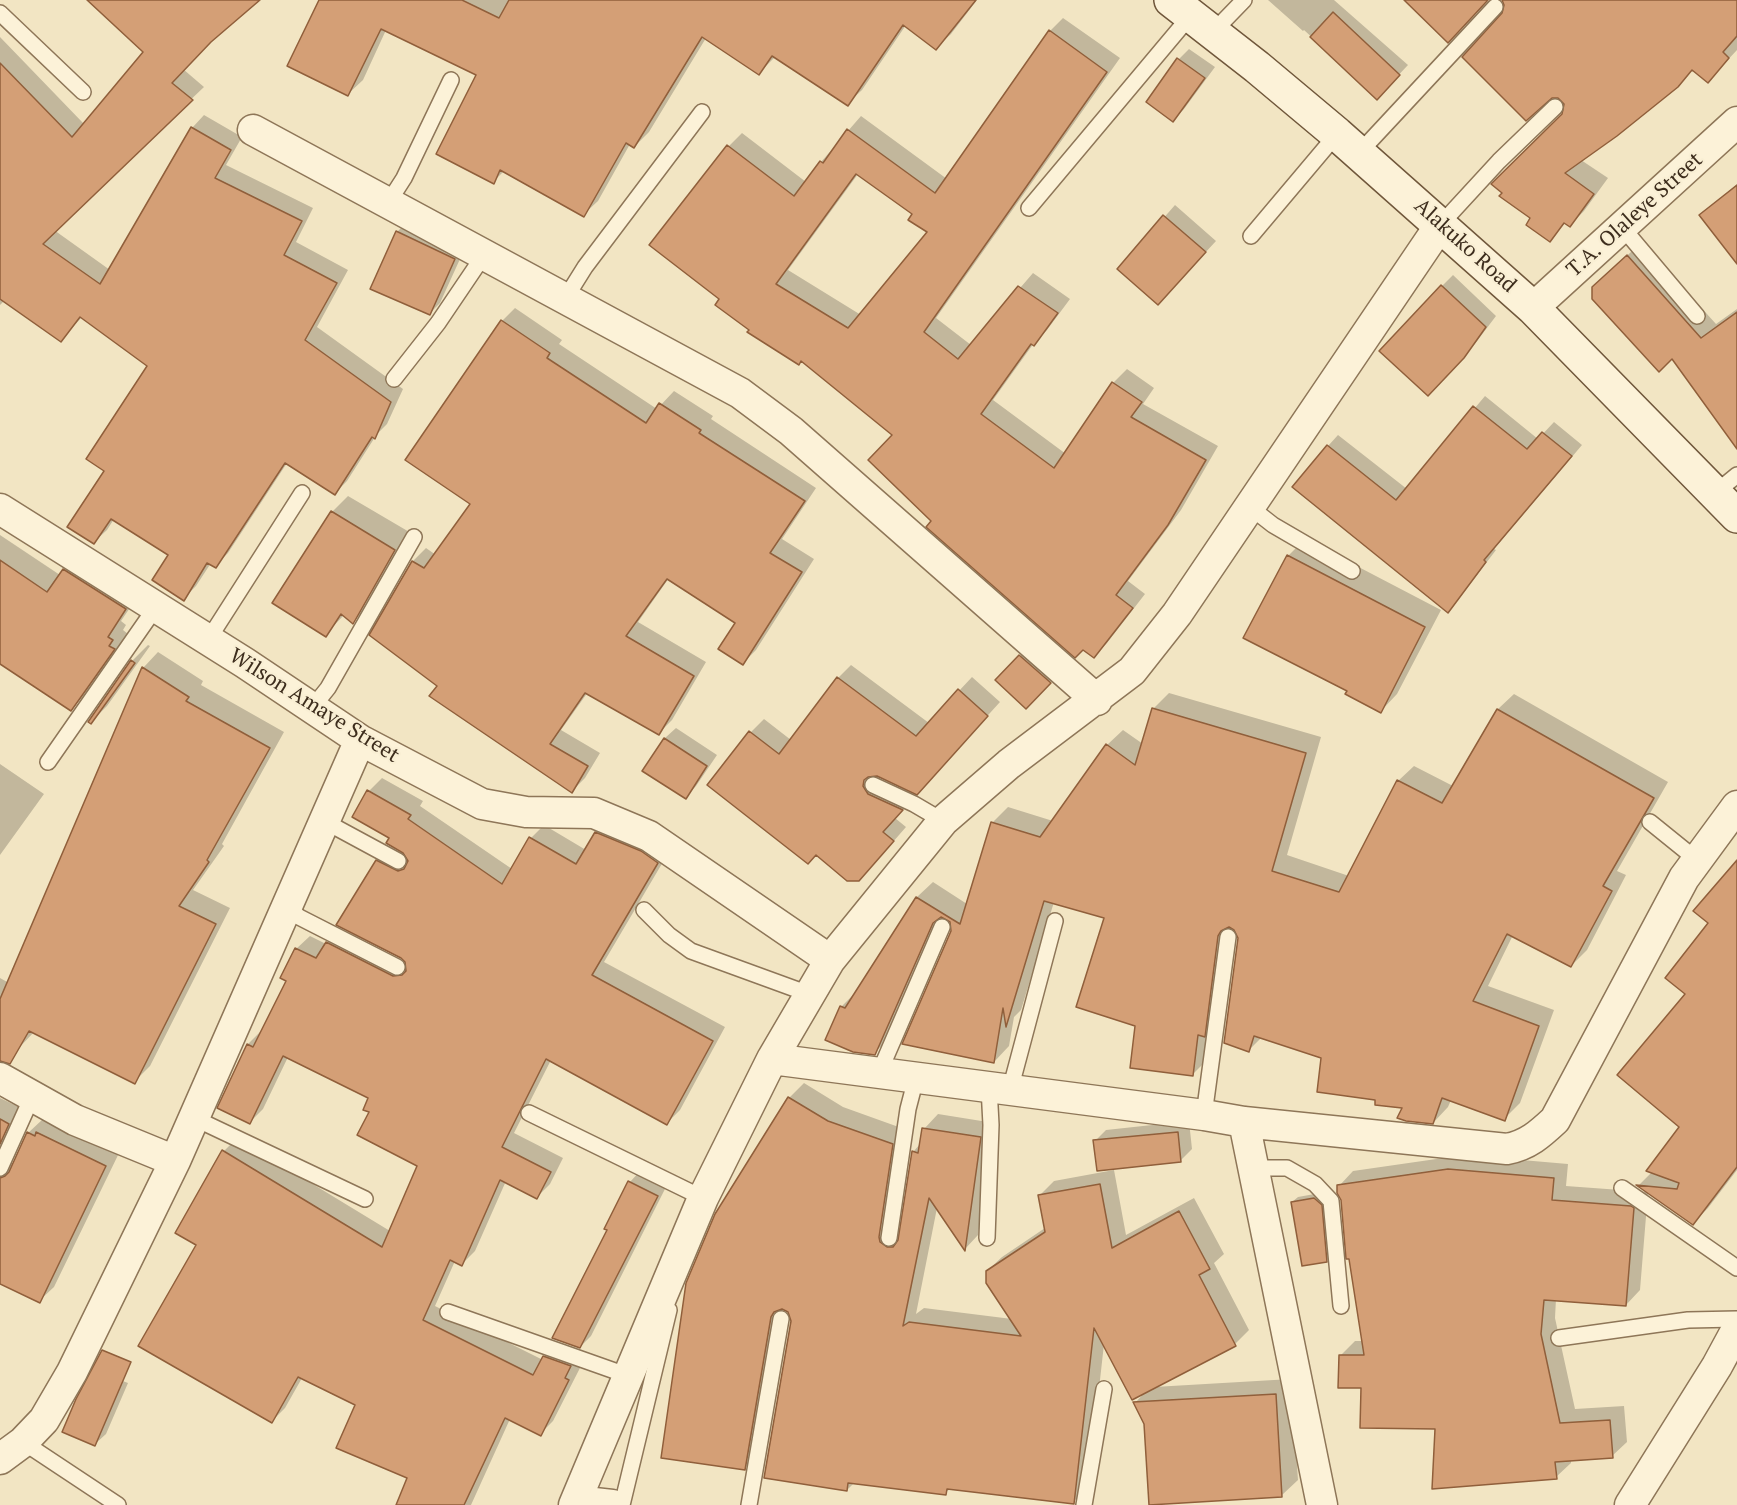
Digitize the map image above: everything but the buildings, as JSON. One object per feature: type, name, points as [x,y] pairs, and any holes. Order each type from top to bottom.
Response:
[{"type":"main road","name":"Alakuko Road","points":[[1192,16],[1348,143],[1441,224],[1726,484],[1737,516]]},
{"type":"street","name":"T.A. Olaleye Street","points":[[1533,308],[1737,122]]},
{"type":"street","points":[[253,130],[740,393],[800,439],[1097,699]]},
{"type":"street","points":[[612,1505],[575,1503],[703,1198],[772,1059],[830,960],[943,821],[1009,764],[1132,671],[1171,623],[1441,224]]},
{"type":"street","name":"Wilson Amaye Street","points":[[0,509],[208,640],[360,740],[482,804],[526,812],[594,813],[650,836],[830,960]]},
{"type":"street","points":[[11,1450],[44,1420],[72,1372],[175,1161],[360,740]]},
{"type":"street","points":[[772,1059],[1244,1122],[1507,1149],[1521,1147],[1533,1141],[1556,1120],[1684,878],[1737,806]]},
{"type":"street","points":[[0,1078],[75,1120],[175,1161]]},
{"type":"street","points":[[1244,1122],[1322,1505]]},
{"type":"street","points":[[1630,1505],[1727,1375],[1737,1329]]},
{"type":"lane","points":[[1029,208],[1192,16],[1244,0]]},
{"type":"lane","points":[[1251,236],[1495,7]]},
{"type":"lane","points":[[0,13],[83,92]]},
{"type":"lane","points":[[388,203],[404,178],[451,80]]},
{"type":"lane","points":[[1441,224],[1499,160],[1555,107]]},
{"type":"lane","points":[[565,299],[585,267],[702,111]]},
{"type":"lane","points":[[1622,227],[1697,316]]},
{"type":"lane","points":[[394,379],[438,323],[484,255]]},
{"type":"lane","points":[[208,640],[302,493]]},
{"type":"lane","points":[[1250,507],[1274,525],[1352,571]]},
{"type":"lane","points":[[312,708],[328,688],[414,537]]},
{"type":"lane","points":[[48,762],[156,607]]},
{"type":"lane","points":[[873,785],[914,804],[943,821]]},
{"type":"lane","points":[[324,821],[398,861]]},
{"type":"lane","points":[[1650,822],[1697,860]]},
{"type":"lane","points":[[287,906],[299,916],[397,967]]},
{"type":"lane","points":[[644,910],[691,951],[809,994]]},
{"type":"lane","points":[[987,1238],[991,1125],[1000,1089],[1055,921]]},
{"type":"lane","points":[[879,1073],[942,927]]},
{"type":"lane","points":[[1204,1115],[1228,937]]},
{"type":"lane","points":[[889,1238],[908,1109],[916,1078]]},
{"type":"lane","points":[[0,1168],[32,1097]]},
{"type":"lane","points":[[529,1113],[703,1198]]},
{"type":"lane","points":[[194,1118],[365,1199]]},
{"type":"lane","points":[[1253,1168],[1287,1168],[1315,1184],[1331,1202],[1341,1306]]},
{"type":"lane","points":[[1622,1188],[1737,1268]]},
{"type":"lane","points":[[622,1505],[669,1310]]},
{"type":"lane","points":[[448,1312],[629,1376]]},
{"type":"lane","points":[[749,1505],[781,1319]]},
{"type":"lane","points":[[1559,1338],[1689,1320],[1737,1319]]},
{"type":"lane","points":[[1084,1505],[1104,1389]]},
{"type":"lane","points":[[11,1450],[118,1505]]}]
